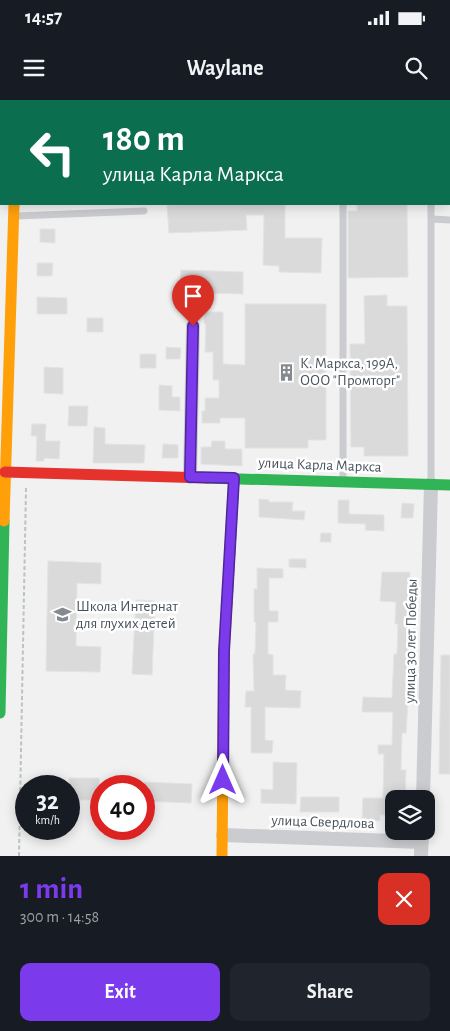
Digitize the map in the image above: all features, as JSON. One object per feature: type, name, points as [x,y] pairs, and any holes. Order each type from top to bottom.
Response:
[{"type":"street","points":[[0,713],[2,472],[14,205]]},
{"type":"street","points":[[190,477],[193,326]]},
{"type":"street","name":"улица Карла Маркса","points":[[2,472],[450,485]]},
{"type":"street","points":[[222,856],[224,651],[234,478]]},
{"type":"street","name":"улица 30 лет Победы","points":[[423,790],[431,484]]},
{"type":"street","name":"улица Свердлова","points":[[223,835],[385,836]]},
{"type":"street","points":[[422,840],[422,856]]},
{"type":"lane","points":[[343,205],[344,482]]},
{"type":"lane","points":[[431,205],[431,484]]},
{"type":"lane","points":[[13,216],[144,211]]},
{"type":"lane","points":[[431,219],[450,220]]},
{"type":"path","points":[[19,856],[27,472]]},
{"type":"building","points":[[167,205],[285,205],[285,238],[322,238],[321,273],[279,272],[279,266],[263,265],[264,215],[246,215],[247,230],[169,233]]},
{"type":"building","points":[[357,205],[407,205],[408,277],[348,278],[348,211],[357,211]]},
{"type":"building","points":[[40,229],[55,229],[55,243],[40,242]]},
{"type":"building","points":[[37,263],[53,263],[52,276],[37,276]]},
{"type":"building","points":[[181,270],[243,272],[243,294],[180,292]]},
{"type":"building","points":[[387,295],[387,306],[407,306],[408,456],[364,456],[364,447],[351,447],[350,344],[365,344],[364,296]]},
{"type":"building","points":[[37,297],[67,298],[67,314],[37,314]]},
{"type":"building","name":"К. Маркса, 199А, ООО \"Промторг\"","points":[[245,304],[326,304],[326,440],[308,440],[308,448],[245,448],[245,418],[220,418],[220,423],[202,423],[202,411],[205,411],[205,398],[219,398],[219,380],[213,380],[213,352],[205,352],[206,324],[204,324],[204,312],[223,312],[223,364],[245,365]]},
{"type":"building","points":[[87,318],[103,318],[103,332],[87,332]]},
{"type":"building","points":[[166,347],[181,348],[180,359],[166,359]]},
{"type":"building","points":[[140,354],[156,354],[156,368],[140,368]]},
{"type":"building","points":[[44,367],[63,368],[63,394],[44,393]]},
{"type":"building","points":[[159,385],[172,386],[172,397],[180,397],[180,411],[159,410]]},
{"type":"building","points":[[69,406],[88,406],[87,426],[68,426]]},
{"type":"building","points":[[32,424],[46,424],[45,441],[60,441],[59,459],[44,458],[44,461],[36,461],[37,436],[31,436]]},
{"type":"building","points":[[94,427],[105,428],[105,444],[145,445],[144,463],[93,463]]},
{"type":"building","points":[[212,441],[225,441],[225,449],[242,449],[242,466],[201,464],[201,447],[211,447]]},
{"type":"building","points":[[163,444],[178,445],[178,458],[162,458]]},
{"type":"building","points":[[259,499],[269,500],[269,502],[293,502],[292,511],[305,511],[304,520],[259,517]]},
{"type":"building","points":[[338,500],[349,500],[349,514],[384,515],[384,531],[365,530],[366,524],[338,523]]},
{"type":"building","points":[[402,503],[414,504],[413,518],[401,518]]},
{"type":"building","points":[[321,533],[331,533],[331,542],[320,542]]},
{"type":"building","points":[[289,559],[306,559],[306,568],[289,567]]},
{"type":"building","name":"Школа Интернат для глухих детей","points":[[48,561],[101,563],[101,584],[77,583],[76,646],[101,647],[100,672],[46,671]]},
{"type":"building","points":[[257,568],[283,569],[283,578],[269,578],[269,611],[278,611],[278,622],[268,622],[268,654],[273,655],[273,675],[286,675],[285,690],[301,691],[300,708],[265,707],[265,740],[273,741],[272,753],[251,753],[251,707],[245,707],[246,691],[254,691],[253,654],[255,654],[256,622],[254,622],[254,589],[257,589]]},
{"type":"building","points":[[382,572],[410,572],[410,669],[406,733],[402,733],[401,770],[406,770],[405,790],[385,790],[385,815],[380,815],[380,821],[362,820],[363,798],[383,798],[384,754],[378,754],[378,745],[392,745],[393,712],[362,712],[363,697],[392,698],[394,654],[397,654],[398,624],[395,624],[396,602],[380,601]]},
{"type":"building","points":[[136,600],[155,601],[152,675],[132,674]]},
{"type":"building","points":[[441,655],[450,655],[450,774],[439,774]]},
{"type":"building","points":[[273,762],[297,763],[296,804],[261,803],[261,789],[273,790]]},
{"type":"building","points":[[80,778],[90,778],[90,800],[80,800]]},
{"type":"building","points":[[155,782],[192,784],[191,803],[155,801]]},
{"type":"building","points":[[301,797],[339,797],[339,812],[300,812]]},
{"type":"traffic: fast","points":[[207,478],[450,485]]},
{"type":"traffic: fast","points":[[227,604],[234,478]]},
{"type":"traffic: fast","points":[[0,713],[4,521]]},
{"type":"traffic: slow","points":[[4,521],[14,205]]},
{"type":"traffic: slow","points":[[222,856],[224,651],[227,604]]},
{"type":"traffic: jam","points":[[5,472],[207,478]]},
{"type":"place","name":"К. Маркса, 199А, ООО \"Промторг\"","points":[[286,372]]},
{"type":"place","name":"Школа Интернат для глухих детей","points":[[62,615]]},
{"type":"route","points":[[193,326],[190,477],[234,478],[224,651],[223,780]]}]
